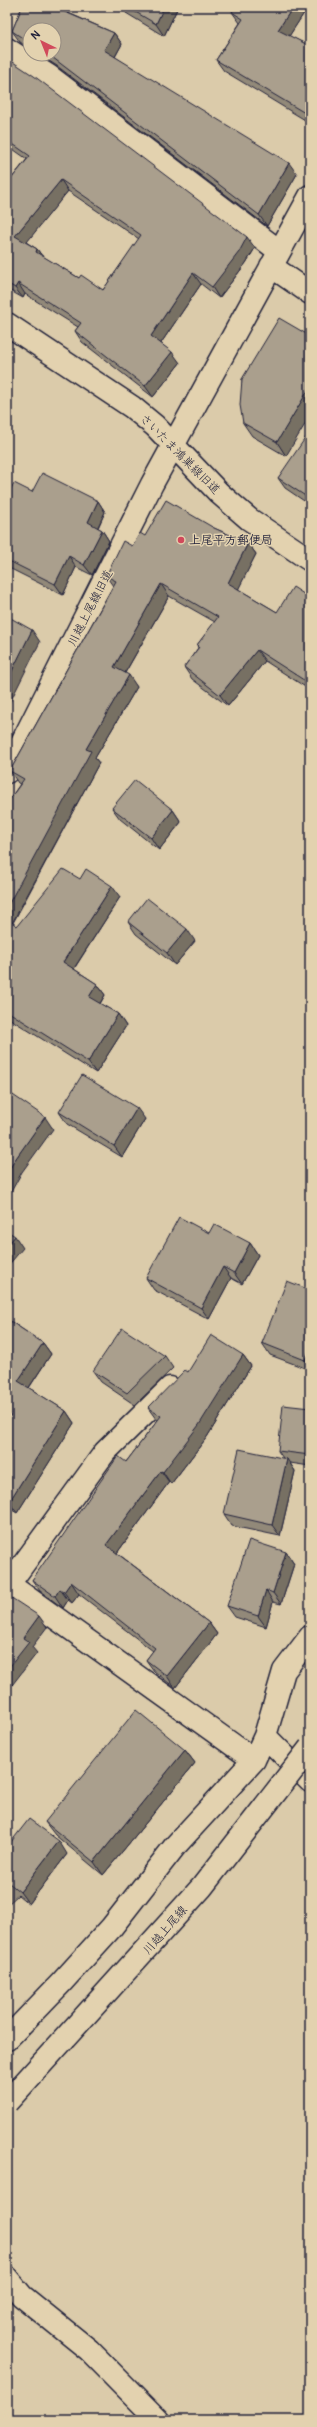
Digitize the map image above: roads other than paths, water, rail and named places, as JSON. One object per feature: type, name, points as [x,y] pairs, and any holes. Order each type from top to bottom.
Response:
[{"type":"street","points":[[7,49],[49,76],[275,258],[310,293]]},
{"type":"street","name":"川越上尾線旧道","points":[[7,772],[174,445],[310,196]]},
{"type":"street","name":"さいたま鴻巣線旧道","points":[[7,324],[132,407],[155,426],[219,493],[243,514],[310,560]]},
{"type":"street","points":[[183,1375],[106,1452],[8,1583],[254,1760]]},
{"type":"street","points":[[7,2039],[106,1934],[175,1846],[254,1760],[265,1736],[284,1671],[310,1637]]},
{"type":"street","points":[[265,1736],[310,1781]]},
{"type":"street","name":"川越上尾線","points":[[7,2102],[202,1887],[310,1748]]},
{"type":"street","points":[[7,2278],[22,2296],[89,2350],[158,2420]]},
{"type":"place","name":"上尾平方郵便局","points":[[181,540]]}]
